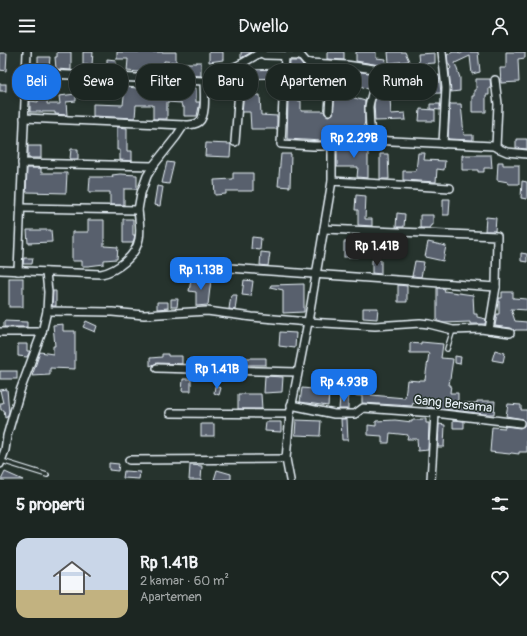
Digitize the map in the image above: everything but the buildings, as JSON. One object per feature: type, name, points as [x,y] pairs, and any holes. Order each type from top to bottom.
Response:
[{"type":"street","points":[[26,64],[27,52]]},
{"type":"street","points":[[240,64],[260,52],[265,55],[285,56],[302,54],[306,62],[321,64]]},
{"type":"street","points":[[442,52],[446,88],[443,144]]},
{"type":"street","points":[[285,56],[281,144],[313,146],[343,141],[372,140],[496,147],[507,152],[527,154]]},
{"type":"street","points":[[361,68],[375,70],[369,106],[372,140]]},
{"type":"street","points":[[61,75],[203,81]]},
{"type":"street","points":[[495,80],[498,104],[496,147]]},
{"type":"street","points":[[18,271],[25,100]]},
{"type":"street","points":[[24,118],[184,125],[195,124],[202,119],[204,100]]},
{"type":"street","points":[[235,142],[238,100]]},
{"type":"street","points":[[329,111],[330,100]]},
{"type":"street","points":[[0,270],[101,274],[116,269],[130,257],[137,246],[140,228],[138,210],[144,183],[153,166],[184,125]]},
{"type":"street","points":[[290,480],[286,459],[291,405],[308,322],[332,181],[332,144]]},
{"type":"street","points":[[22,164],[153,166]]},
{"type":"street","points":[[332,181],[450,188]]},
{"type":"street","points":[[21,208],[138,210]]},
{"type":"street","points":[[324,229],[497,236],[496,287],[489,330]]},
{"type":"street","points":[[201,266],[496,287]]},
{"type":"street","points":[[1,462],[4,436],[42,332],[47,311],[48,292],[46,272]]},
{"type":"street","points":[[47,311],[112,312],[144,315],[208,311],[308,322],[375,326],[420,323],[453,330],[489,330],[510,332]]},
{"type":"street","points":[[0,332],[42,332]]},
{"type":"street","points":[[157,368],[297,372]]},
{"type":"street","name":"Gang Bersama","points":[[291,405],[334,414],[355,414],[362,408],[435,413],[520,423]]},
{"type":"street","points":[[170,413],[290,414]]},
{"type":"street","points":[[431,480],[435,413]]},
{"type":"street","points":[[129,460],[286,459]]},
{"type":"lane","points":[[447,349],[453,330]]},
{"type":"lane","points":[[1,462],[47,475]]}]
